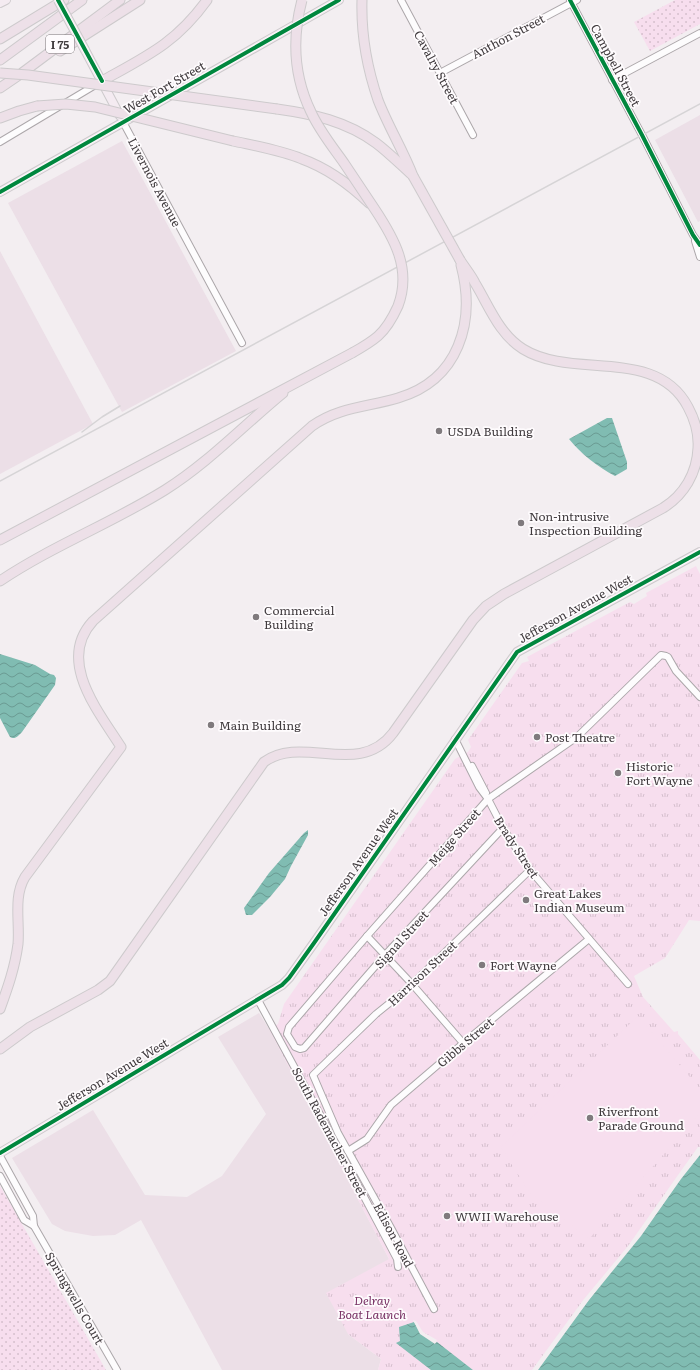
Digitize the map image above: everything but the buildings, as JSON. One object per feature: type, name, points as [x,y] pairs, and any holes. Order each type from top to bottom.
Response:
[{"type":"highway","points":[[0,39],[64,0]]},
{"type":"highway","name":"I 75","points":[[0,60],[82,0]]},
{"type":"highway","name":"I 75","points":[[0,88],[120,0]]},
{"type":"highway","points":[[22,73],[56,54],[140,0]]},
{"type":"highway","points":[[102,81],[154,52],[168,42],[189,23],[207,0]]},
{"type":"highway","points":[[0,540],[352,353],[382,332],[393,316],[401,294],[402,273],[399,255],[390,233],[319,127],[305,98],[300,80],[296,54],[296,28],[302,0]]},
{"type":"highway","points":[[0,1049],[30,1027],[98,990],[110,981],[264,762],[272,757],[289,752],[352,754],[365,752],[381,746],[393,733],[473,620],[486,606],[504,594],[668,505],[687,484],[693,471],[697,454],[697,431],[692,415],[683,398],[675,389],[660,378],[644,372],[556,361],[540,357],[524,350],[512,341],[503,330],[460,260],[413,176],[378,100],[368,61],[362,22],[362,0]]},
{"type":"highway","points":[[0,73],[28,75],[316,115],[346,126],[376,143],[413,176]]},
{"type":"highway","points":[[0,118],[37,106],[66,104],[95,107],[292,155],[314,164],[337,177],[374,208]]},
{"type":"highway","points":[[0,1009],[10,981],[17,951],[19,887],[121,747],[88,696],[81,677],[79,650],[84,635],[90,625],[312,426],[339,411],[398,398],[412,392],[434,378],[450,360],[461,340],[466,316],[466,294],[460,260]]},
{"type":"highway","points":[[0,580],[132,509],[177,482],[301,379]]},
{"type":"main road","points":[[0,3],[6,0]]},
{"type":"main road","name":"Livernois Avenue","points":[[58,0],[123,122]]},
{"type":"main road","name":"West Fort Street","points":[[1,189],[339,0]]},
{"type":"main road","name":"Jefferson Avenue West","points":[[0,1154],[277,989],[289,978],[455,739],[519,650],[700,552]]},
{"type":"street","name":"Cavalry Street","points":[[401,0],[474,135]]},
{"type":"street","name":"Anthon Street","points":[[440,73],[573,1]]},
{"type":"street","name":"Campbell Street","points":[[573,1],[612,80],[693,235]]},
{"type":"street","points":[[612,80],[700,34]]},
{"type":"street","points":[[0,142],[102,81]]},
{"type":"street","name":"Livernois Avenue","points":[[123,122],[242,343]]},
{"type":"street","points":[[693,235],[700,232]]},
{"type":"street","points":[[693,235],[700,245]]},
{"type":"street","points":[[693,235],[700,257]]},
{"type":"street","name":"Meige Street","points":[[300,1049],[295,1047],[288,1034],[289,1027],[488,798],[577,737],[658,657],[664,655],[668,657],[676,671],[700,698]]},
{"type":"street","name":"Brady Street","points":[[455,739],[461,748],[479,787],[488,798],[503,828],[530,870],[628,984]]},
{"type":"street","name":"Signal Street","points":[[300,1049],[304,1048],[386,955],[503,828]]},
{"type":"street","name":"Harrison Street","points":[[313,1075],[376,1014],[412,984],[530,870]]},
{"type":"street","points":[[367,936],[386,955],[463,1043]]},
{"type":"street","name":"Gibbs Street","points":[[348,1151],[367,1140],[391,1105],[463,1043],[589,939]]},
{"type":"street","name":"South Rademacher Street","points":[[258,1000],[390,1245],[397,1259],[398,1267]]},
{"type":"street","name":"Edison Road","points":[[313,1075],[338,1133],[434,1309]]},
{"type":"street","name":"Springwells Court","points":[[0,1154],[33,1216],[34,1226],[117,1370]]},
{"type":"street","name":"Springwells Court","points":[[0,1176],[24,1220],[34,1226]]},
{"type":"shaded area","points":[[700,115],[700,221],[698,222],[655,140]]},
{"type":"shaded area","points":[[122,141],[236,351],[122,412],[8,203]]},
{"type":"shaded area","points":[[0,251],[93,424],[0,474]]},
{"type":"shaded area","points":[[259,1013],[269,1029],[389,1259],[348,1334],[381,1359],[378,1370],[222,1370],[141,1220],[115,1235],[93,1236],[65,1231],[52,1224],[12,1158],[93,1110],[145,1195],[187,1197],[222,1176],[266,1114],[218,1037]]},
{"type":"green space","points":[[675,0],[700,0],[700,24],[650,51],[634,22]]},
{"type":"green space","name":"Fort Wayne","points":[[696,566],[700,574],[700,921],[689,920],[665,958],[634,976],[643,997],[674,1032],[678,1031],[678,1034],[700,1060],[700,1149],[630,1247],[534,1370],[473,1370],[437,1343],[407,1351],[431,1370],[378,1370],[381,1359],[348,1334],[326,1293],[389,1259],[269,1029],[278,1024],[284,1004],[455,759],[468,752],[471,747],[468,740],[522,663],[529,661],[527,657],[630,602],[634,604],[647,596],[646,593]]},
{"type":"green space","points":[[638,1016],[700,1089],[700,1113],[589,1239],[529,1192],[501,1147]]},
{"type":"green space","points":[[0,1186],[106,1370],[0,1370]]},
{"type":"water","points":[[607,418],[612,418],[627,462],[627,469],[615,476],[590,460],[569,439]]},
{"type":"water","points":[[0,654],[35,665],[54,675],[56,678],[55,685],[22,732],[15,738],[10,737],[0,718]]},
{"type":"water","points":[[308,830],[308,835],[285,879],[252,915],[246,915],[244,908],[269,873]]},
{"type":"water","points":[[700,1149],[700,1370],[534,1370],[630,1247]]},
{"type":"water","points":[[414,1322],[421,1333],[435,1343],[437,1342],[473,1370],[431,1370],[396,1343],[400,1341],[399,1327]]},
{"type":"pier","points":[[698,1147],[700,1147],[700,1155],[681,1179],[641,1236],[589,1300],[538,1370],[532,1370],[584,1299],[628,1246]]},
{"type":"pier","points":[[413,1320],[416,1321],[423,1332],[437,1340],[435,1344],[420,1334]]},
{"type":"railway","points":[[0,481],[700,104]]},
{"type":"railway","points":[[82,432],[120,406]]},
{"type":"cycle path","points":[[58,0],[102,81]]},
{"type":"cycle path","points":[[0,192],[339,0]]},
{"type":"cycle path","points":[[570,0],[693,235],[700,245]]},
{"type":"cycle path","points":[[0,1153],[282,985],[289,978],[314,943],[517,652],[700,552]]},
{"type":"place","name":"USDA Building","points":[[439,431]]},
{"type":"place","name":"Non-intrusive Inspection Building","points":[[521,523]]},
{"type":"place","name":"Commercial Building","points":[[256,617]]},
{"type":"place","name":"Main Building","points":[[211,725]]},
{"type":"place","name":"Post Theatre","points":[[537,737]]},
{"type":"place","name":"Historic Fort Wayne","points":[[618,773]]},
{"type":"place","name":"Great Lakes Indian Museum","points":[[526,900]]},
{"type":"place","name":"Fort Wayne","points":[[482,965]]},
{"type":"place","name":"Riverfront Parade Ground","points":[[590,1118]]},
{"type":"place","name":"WWII Warehouse","points":[[447,1216]]},
{"type":"park label","name":"Delray Boat Launch","points":[[372,1307]]}]
